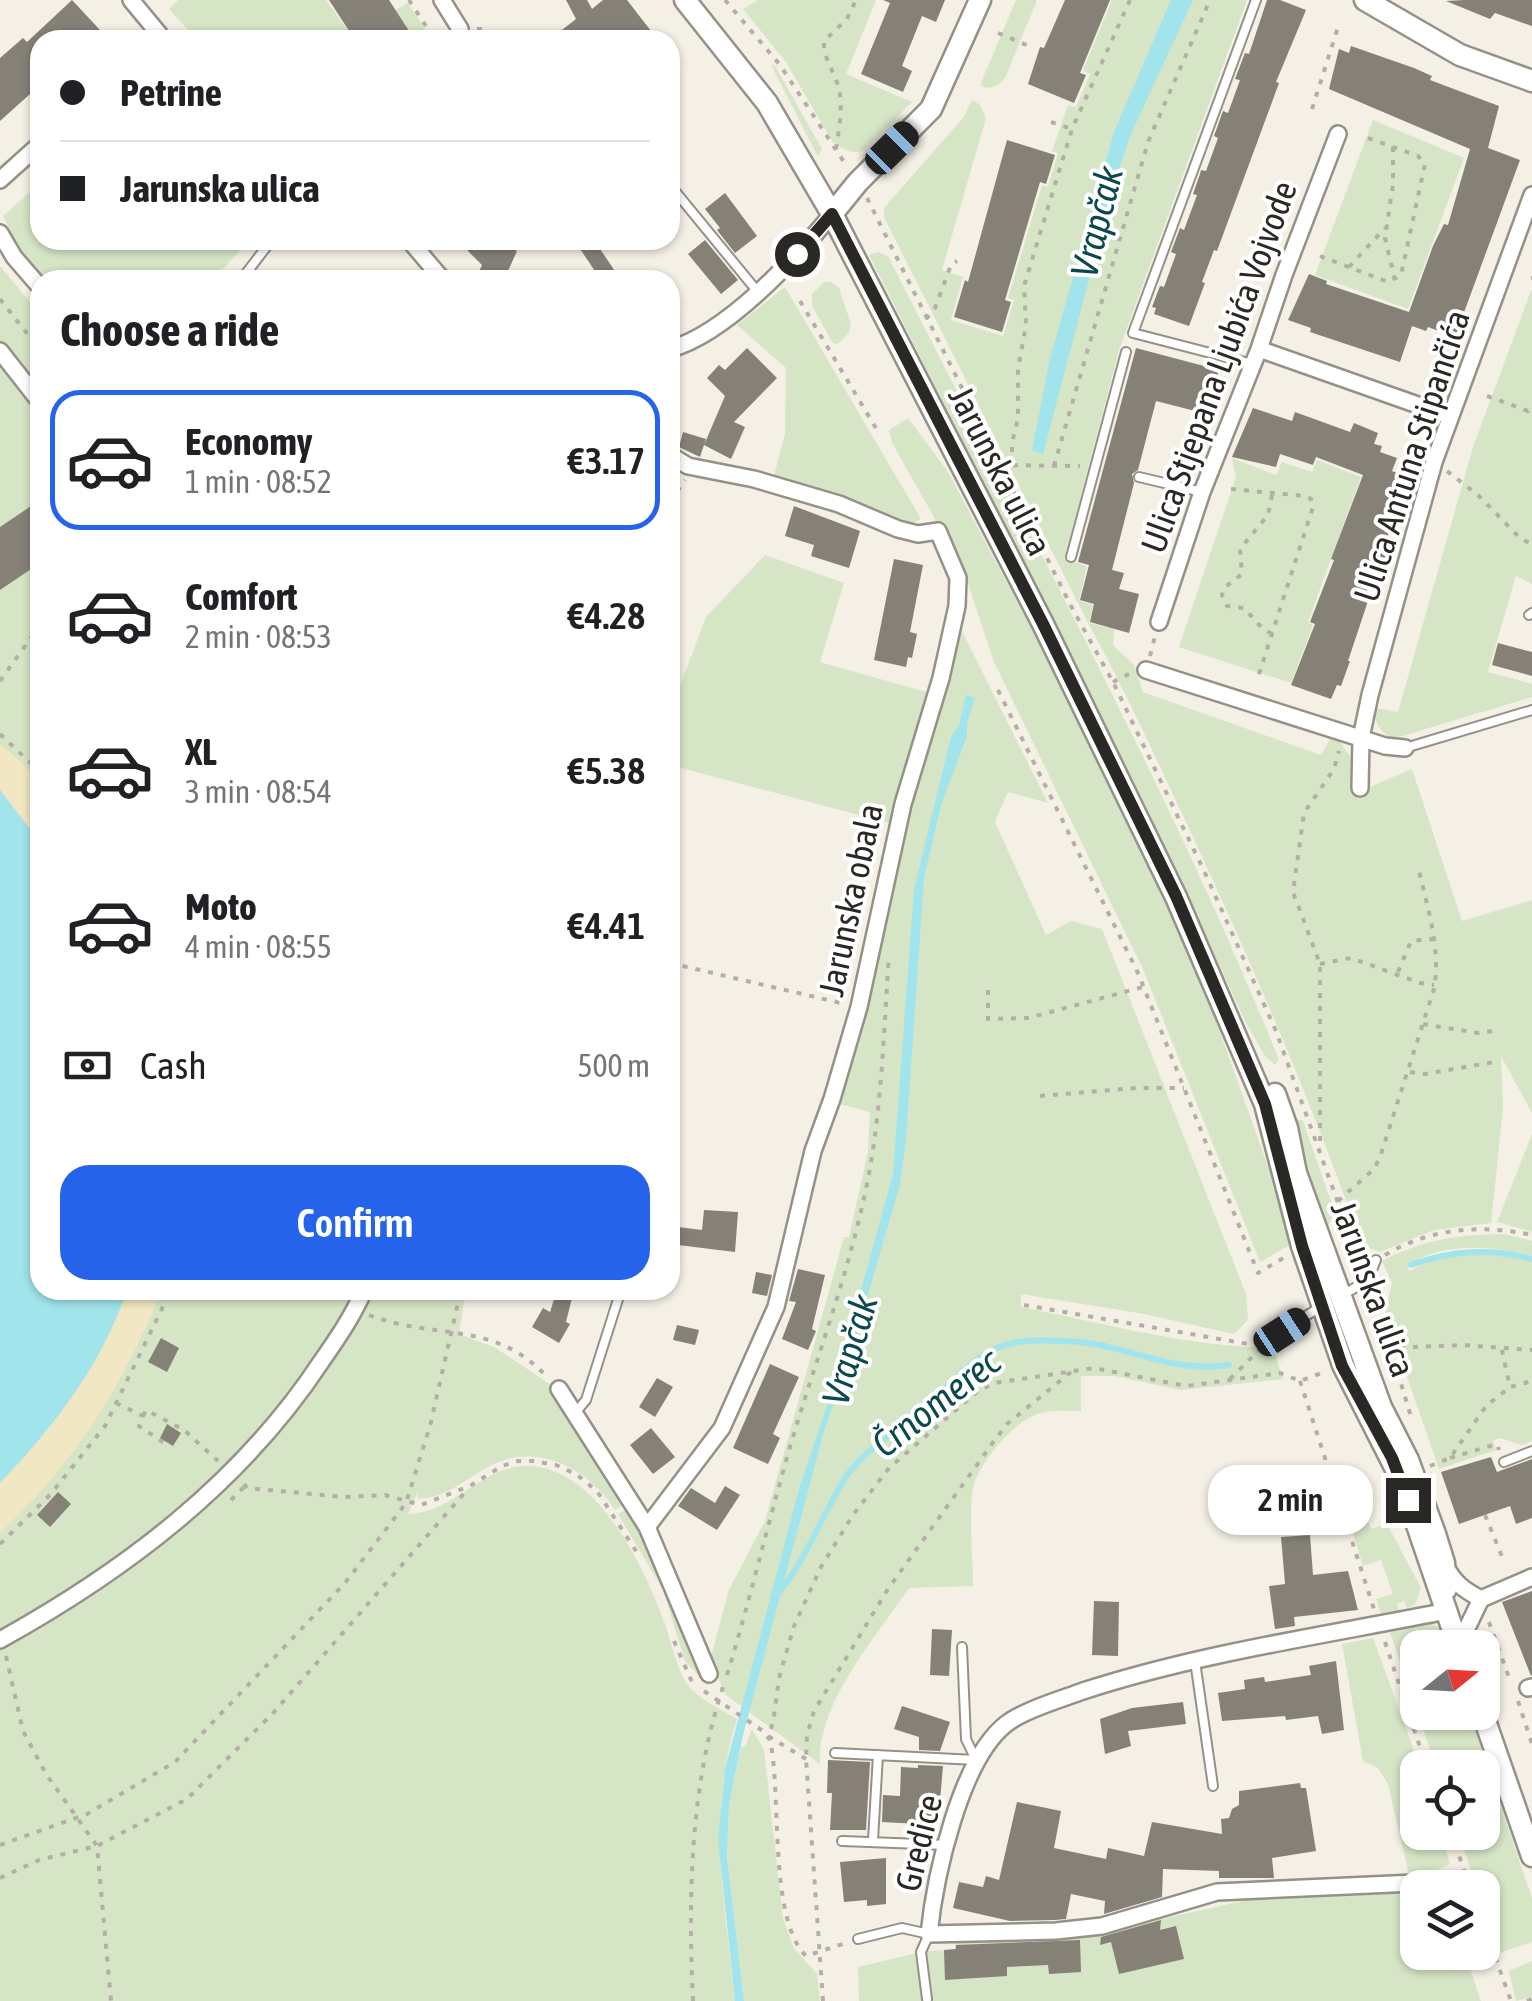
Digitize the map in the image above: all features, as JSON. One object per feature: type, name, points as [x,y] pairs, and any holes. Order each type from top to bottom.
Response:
[{"type":"street","points":[[131,0],[153,30]]},
{"type":"street","points":[[442,0],[457,30]]},
{"type":"street","name":"Jarunska ulica","points":[[685,0],[767,103],[832,214],[1043,624],[1220,995],[1266,1072],[1288,1128],[1296,1173],[1331,1301],[1342,1366],[1402,1481],[1455,1630]]},
{"type":"street","points":[[680,346],[721,323],[782,271],[858,182],[931,110],[980,0]]},
{"type":"street","points":[[1365,0],[1460,55],[1532,81]]},
{"type":"street","name":"Ulica Stjepana Ljubića Vojvode","points":[[1159,622],[1202,492],[1338,134]]},
{"type":"street","points":[[0,180],[30,153]]},
{"type":"street","name":"Ulica Antuna Stipančića","points":[[1360,788],[1353,735],[1449,416],[1532,195]]},
{"type":"street","points":[[0,232],[30,276]]},
{"type":"street","points":[[417,250],[434,270]]},
{"type":"street","points":[[0,352],[30,390]]},
{"type":"street","points":[[1256,356],[1449,416]]},
{"type":"street","name":"Jarunska obala","points":[[646,1527],[722,1428],[776,1308],[808,1167],[860,1007],[902,804],[941,678],[958,606],[958,578],[938,532],[918,534],[898,529],[839,504],[680,461]]},
{"type":"street","points":[[1146,670],[1405,748]]},
{"type":"street","points":[[3,1647],[138,1554],[223,1482],[296,1400],[360,1300]]},
{"type":"street","name":"Jarunska ulica","points":[[1331,1301],[1408,1460],[1444,1563],[1447,1611]]},
{"type":"street","points":[[559,1390],[646,1527],[709,1674]]},
{"type":"street","points":[[1444,1563],[1452,1578],[1483,1606]]},
{"type":"street","points":[[1466,1630],[1483,1606],[1532,1577]]},
{"type":"street","name":"Gredice","points":[[1400,1884],[1217,1892],[1102,1926],[929,1934],[934,1888],[960,1796],[976,1760],[1006,1724],[1063,1698],[1144,1671],[1447,1611]]},
{"type":"street","points":[[1488,1730],[1532,1856]]},
{"type":"lane","points":[[1256,0],[1133,332],[1256,356]]},
{"type":"lane","points":[[680,197],[758,290]]},
{"type":"lane","points":[[249,270],[264,250]]},
{"type":"lane","points":[[1071,557],[1126,352]]},
{"type":"lane","points":[[1139,477],[1202,492]]},
{"type":"lane","points":[[1405,748],[1532,710]]},
{"type":"lane","points":[[1282,1332],[1368,1280],[1376,1260]]},
{"type":"lane","points":[[575,1413],[586,1400],[618,1300]]},
{"type":"lane","points":[[1504,1462],[1532,1451]]},
{"type":"lane","points":[[835,1753],[976,1760],[966,1740],[962,1647]]},
{"type":"lane","points":[[1195,1661],[1213,1786]]},
{"type":"lane","points":[[873,1840],[878,1755]]},
{"type":"lane","points":[[842,1841],[947,1845]]},
{"type":"lane","points":[[858,1939],[902,1928],[929,1934],[921,1952],[928,1999]]},
{"type":"path","points":[[410,0],[429,30]]},
{"type":"path","points":[[725,0],[780,65],[851,170]]},
{"type":"path","points":[[836,152],[841,104],[839,88],[826,60],[824,40],[848,19],[856,0]]},
{"type":"path","points":[[1012,465],[1018,418],[1018,369],[1026,325],[1024,286],[1072,129],[1130,0]]},
{"type":"path","points":[[1054,466],[1148,142],[1210,0]]},
{"type":"path","points":[[1312,109],[1339,24]]},
{"type":"path","points":[[998,33],[1028,46]]},
{"type":"path","points":[[1051,122],[1072,129]]},
{"type":"path","points":[[1320,256],[1388,282],[1401,275],[1426,169],[1418,156],[1364,138]]},
{"type":"path","points":[[1393,147],[1394,185],[1385,228],[1395,280]]},
{"type":"path","points":[[868,199],[1205,872],[1276,1032],[1320,1146],[1345,1222],[1334,1229]]},
{"type":"path","points":[[1349,267],[1385,228]]},
{"type":"path","points":[[926,318],[935,308],[950,264],[957,261]]},
{"type":"path","points":[[0,299],[30,337]]},
{"type":"path","points":[[800,301],[880,435]]},
{"type":"path","points":[[1487,396],[1528,412],[1529,406]]},
{"type":"path","points":[[1434,462],[1478,496],[1520,538],[1532,544]]},
{"type":"path","points":[[1000,465],[1095,466]]},
{"type":"path","points":[[680,490],[688,466]]},
{"type":"path","points":[[1231,489],[1272,496],[1305,496],[1311,499],[1313,507],[1258,677]]},
{"type":"path","points":[[1272,496],[1268,515],[1240,549],[1242,574],[1224,588],[1222,595],[1227,606],[1244,608],[1272,634]]},
{"type":"path","points":[[1146,670],[1159,622]]},
{"type":"path","points":[[0,681],[30,639]]},
{"type":"path","points":[[998,690],[1143,987],[1258,1273],[1295,1251]]},
{"type":"path","points":[[0,734],[30,762]]},
{"type":"path","points":[[1320,1146],[1320,964],[1293,892],[1304,813],[1353,735]]},
{"type":"path","points":[[1338,1201],[1374,1169],[1409,1072],[1434,984],[1432,938],[1419,872]]},
{"type":"path","points":[[1398,972],[1411,942],[1432,938]]},
{"type":"path","points":[[693,2001],[694,1834],[712,1716],[720,1701],[869,1174],[877,1128],[890,946]]},
{"type":"path","points":[[1320,964],[1352,958],[1434,984]]},
{"type":"path","points":[[680,965],[860,1007]]},
{"type":"path","points":[[988,990],[988,1019],[1028,1018],[1143,987]]},
{"type":"path","points":[[1423,1024],[1494,1032]]},
{"type":"path","points":[[1409,1072],[1426,1074],[1494,1062]]},
{"type":"path","points":[[1040,1096],[1184,1088]]},
{"type":"path","points":[[1376,1260],[1399,1246],[1436,1234],[1497,1228],[1532,1235]]},
{"type":"path","points":[[0,1544],[50,1495],[104,1426],[166,1300]]},
{"type":"path","points":[[336,1300],[347,1306]]},
{"type":"path","points":[[0,1845],[76,1818],[175,1762],[345,1583],[406,1503],[430,1426],[459,1300]]},
{"type":"path","points":[[1024,1305],[1266,1344]]},
{"type":"path","points":[[369,1315],[406,1327],[504,1343],[517,1349],[559,1390]]},
{"type":"path","points":[[1230,1380],[1282,1332]]},
{"type":"path","points":[[1381,1350],[1432,1345],[1532,1350]]},
{"type":"path","points":[[1502,1350],[1510,1387]]},
{"type":"path","points":[[766,1733],[773,1723],[779,1678],[794,1626],[821,1567],[889,1468],[978,1391],[995,1383],[1026,1381],[1049,1372],[1074,1370],[1116,1370],[1186,1386],[1280,1373],[1300,1380],[1332,1369]]},
{"type":"path","points":[[824,2001],[806,1760],[814,1711],[888,1589],[1007,1424],[1074,1370]]},
{"type":"path","points":[[1300,1380],[1375,1614]]},
{"type":"path","points":[[1450,1458],[1486,1406],[1510,1387],[1532,1382]]},
{"type":"path","points":[[116,1404],[143,1416]]},
{"type":"path","points":[[167,1444],[138,1426],[146,1410],[184,1430],[222,1464]]},
{"type":"path","points":[[1430,1466],[1497,1444],[1504,1462]]},
{"type":"path","points":[[231,1500],[246,1487],[385,1496],[421,1505],[470,1486],[518,1460],[556,1465],[576,1474],[597,1491],[643,1561]]},
{"type":"path","points":[[0,1878],[39,1860],[97,1846],[187,1799],[274,1712],[470,1486]]},
{"type":"path","points":[[1485,1515],[1503,1559]]},
{"type":"path","points":[[1483,1606],[1532,1744]]},
{"type":"path","points":[[672,1633],[686,1674],[698,1687],[806,1760]]},
{"type":"path","points":[[1384,1637],[1422,1750]]},
{"type":"path","points":[[3,1647],[11,1666],[23,1730],[46,1774],[97,1846],[111,2001]]},
{"type":"path","points":[[766,1733],[772,1745],[790,1932],[806,1956],[858,1939]]},
{"type":"path","points":[[1499,1970],[1510,2001]]},
{"type":"green space","points":[[178,0],[326,0],[348,30],[188,30],[169,9]]},
{"type":"green space","points":[[758,0],[876,0],[846,74],[912,102],[863,151],[839,146],[832,141],[786,62],[743,9]]},
{"type":"green space","points":[[1016,0],[1037,0],[1005,78],[994,87],[983,87],[980,85]]},
{"type":"green space","points":[[1112,0],[1247,0],[1120,347],[1064,559],[1087,566],[1079,600],[1093,605],[1089,623],[1114,629],[1113,645],[1134,665],[1143,692],[1321,755],[1330,739],[1340,742],[1350,756],[1350,791],[1360,791],[1412,769],[1462,921],[1532,900],[1532,1113],[1501,1056],[1503,1108],[1491,1223],[1434,1230],[1380,1252],[1362,1245],[1279,1031],[1186,822],[884,217],[890,201],[963,118],[972,100],[980,105],[986,118],[942,270],[963,277],[951,320],[1003,336],[1014,300],[1008,298],[1042,185],[1048,187],[1058,153],[1052,151],[1068,105],[1076,107],[1090,74],[1083,70]]},
{"type":"green space","points":[[408,3],[426,30],[408,30],[395,10]]},
{"type":"green space","points":[[771,65],[822,149],[818,157]]},
{"type":"green space","points":[[1373,120],[1464,158],[1408,309],[1315,275]]},
{"type":"green space","points":[[30,192],[30,250],[240,250],[220,270],[37,270],[19,249],[3,216]]},
{"type":"green space","points":[[878,252],[888,256],[1142,754],[1236,957],[1279,1060],[1275,1065],[1265,1056],[1247,1025],[1143,800],[869,255]]},
{"type":"green space","points":[[0,266],[30,302],[30,1300],[464,1300],[459,1334],[496,1348],[554,1387],[627,1503],[615,1510],[578,1473],[563,1464],[529,1456],[494,1464],[439,1495],[417,1499],[418,1491],[408,1514],[440,1506],[512,1467],[553,1471],[575,1483],[614,1522],[643,1572],[687,1684],[703,1699],[737,1719],[728,1754],[721,1824],[723,1895],[735,2001],[0,2001]]},
{"type":"green space","points":[[824,282],[839,288],[851,324],[849,333],[838,344],[833,343],[812,306],[812,294]]},
{"type":"green space","points":[[785,287],[921,519],[912,523],[773,479],[785,434],[786,368],[737,325]]},
{"type":"green space","points":[[1532,288],[1532,584],[1516,576],[1488,672],[1532,684],[1532,697],[1392,739],[1379,726],[1375,708],[1398,712],[1473,447]]},
{"type":"green space","points":[[908,418],[948,472],[1056,675],[1170,903],[1295,1242],[1260,1262],[1143,969],[994,662],[963,568],[892,443],[889,430]]},
{"type":"green space","points":[[1232,458],[1276,475],[1282,462],[1312,472],[1317,460],[1361,477],[1308,622],[1313,625],[1291,683],[1179,647],[1236,477]]},
{"type":"green space","points":[[765,555],[844,583],[820,662],[926,692],[889,823],[680,768],[680,686],[706,617]]},
{"type":"green space","points":[[962,631],[1048,803],[1008,792],[995,822],[1046,935],[1071,921],[1102,929],[1246,1294],[1248,1320],[1234,1334],[1144,1314],[1021,1294],[1021,1307],[1178,1339],[1273,1348],[1283,1379],[1180,1390],[1115,1376],[1081,1376],[1081,1411],[1040,1413],[1016,1427],[990,1454],[974,1484],[973,1586],[909,1588],[838,1694],[822,1741],[820,1764],[726,1695],[710,1660],[729,1590],[765,1521],[844,1237],[849,1237],[868,1152],[870,1112],[836,1103],[905,813],[957,632]]},
{"type":"green space","points":[[1292,1117],[1303,1121],[1335,1213],[1328,1226],[1314,1203]]},
{"type":"green space","points":[[1532,1134],[1532,1232],[1497,1222]]},
{"type":"green space","points":[[1504,1234],[1532,1241],[1532,1256],[1501,1250],[1452,1249],[1407,1266],[1410,1271],[1439,1259],[1470,1254],[1532,1262],[1532,1441],[1521,1445],[1500,1438],[1493,1440],[1496,1450],[1439,1469],[1385,1313],[1392,1283],[1382,1261],[1441,1240]]},
{"type":"green space","points":[[630,1507],[708,1686],[685,1661],[663,1590],[618,1514]]},
{"type":"green space","points":[[1360,1515],[1367,1518],[1371,1529],[1387,1524],[1421,1588],[1415,1605],[1407,1608],[1404,1601],[1397,1604],[1399,1610],[1381,1613],[1376,1599],[1393,1594],[1381,1560],[1363,1566],[1350,1523]]},
{"type":"green space","points":[[1431,1623],[1441,1630],[1400,1630],[1400,1661],[1390,1632]]},
{"type":"green space","points":[[1373,1638],[1400,1712],[1400,1730],[1407,1730],[1414,1750],[1400,1750],[1400,1836],[1388,1784],[1378,1768],[1363,1761],[1342,1644]]},
{"type":"green space","points":[[752,1729],[764,1750],[783,1918],[793,1947],[817,1974],[820,2001],[744,2001],[727,1856],[729,1806],[741,1747],[745,1747]]},
{"type":"green space","points":[[1423,1730],[1475,1730],[1482,1750],[1430,1750]]},
{"type":"green space","points":[[1500,1804],[1532,1898],[1532,1942],[1500,1953],[1500,1870],[1471,1870],[1464,1850],[1500,1850]]},
{"type":"green space","points":[[1403,1850],[1445,1850],[1450,1864],[1437,1870],[1408,1870]]},
{"type":"green space","points":[[1400,1894],[1400,1970],[1471,1970],[1481,2001],[859,2001],[858,1967],[921,1952],[955,1949],[955,1943],[1079,1937],[1252,1899]]},
{"type":"green space","points":[[1532,1961],[1532,1997],[1516,2001],[1509,1971]]},
{"type":"sand","points":[[0,744],[30,772],[30,829],[0,790]]},
{"type":"sand","points":[[123,1300],[156,1300],[133,1354],[75,1450],[0,1533],[0,1483],[74,1393]]},
{"type":"water","name":"Vrapčak","points":[[1171,0],[1193,0],[1131,134],[1115,181],[1043,454],[1032,450],[1050,359],[1114,132]]},
{"type":"water","name":"Vrapčak","points":[[966,695],[975,698],[967,736],[941,805],[924,878],[900,1185],[824,1431],[743,1735],[729,1806],[727,1856],[744,2001],[735,2001],[718,1839],[725,1769],[799,1489],[840,1367],[893,1174],[914,889],[951,737],[959,725]]},
{"type":"water","points":[[0,790],[30,829],[30,1300],[123,1300],[104,1344],[74,1393],[0,1483]]},
{"type":"building","points":[[72,0],[100,30],[40,30]]},
{"type":"building","points":[[329,0],[389,0],[408,30],[348,30]]},
{"type":"building","points":[[566,0],[587,0],[592,9],[603,0],[627,0],[650,30],[562,30],[576,19]]},
{"type":"building","points":[[883,0],[945,0],[936,22],[922,16],[902,66],[912,71],[903,92],[861,74],[890,3]]},
{"type":"building","points":[[1065,0],[1110,0],[1080,73],[1086,75],[1074,103],[1028,84],[1040,47],[1044,48]]},
{"type":"building","points":[[1267,0],[1280,0],[1306,10],[1276,82],[1279,83],[1202,282],[1205,283],[1189,326],[1154,314],[1156,308],[1152,307],[1160,286],[1164,287],[1176,254],[1171,252],[1180,228],[1184,230],[1201,170],[1206,171],[1218,138],[1214,136],[1223,111],[1228,113],[1240,80],[1235,79],[1245,53],[1249,54]]},
{"type":"building","points":[[1532,0],[1532,26],[1495,13],[1490,19],[1446,1]]},
{"type":"building","points":[[23,38],[27,42],[30,39],[30,94],[0,121],[0,58]]},
{"type":"building","points":[[1351,46],[1414,68],[1432,76],[1430,80],[1499,106],[1488,148],[1520,160],[1455,337],[1412,326],[1400,362],[1310,332],[1311,328],[1288,320],[1309,274],[1327,281],[1326,284],[1409,312],[1433,246],[1444,224],[1448,225],[1470,149],[1329,89],[1339,49],[1349,53]]},
{"type":"building","points":[[1007,140],[1055,155],[1046,184],[1040,182],[1005,300],[1011,302],[1002,332],[954,317],[965,280],[968,282]]},
{"type":"building","points":[[725,193],[757,236],[735,253],[705,209]]},
{"type":"building","points":[[705,240],[738,280],[721,294],[688,254]]},
{"type":"building","points":[[467,250],[517,251],[508,270],[480,270],[482,265]]},
{"type":"building","points":[[581,250],[601,250],[614,270],[594,270]]},
{"type":"building","points":[[747,348],[777,378],[734,422],[745,427],[731,459],[704,445],[725,396],[707,378],[719,365],[725,370]]},
{"type":"building","points":[[1136,348],[1219,370],[1207,414],[1156,401],[1138,470],[1132,474],[1134,483],[1112,570],[1124,573],[1119,589],[1139,594],[1129,633],[1090,622],[1094,604],[1080,600],[1089,565],[1078,562]]},
{"type":"building","points":[[1253,408],[1292,421],[1295,412],[1350,432],[1354,423],[1378,433],[1374,444],[1382,446],[1380,452],[1397,458],[1392,471],[1405,476],[1402,483],[1409,485],[1387,538],[1392,540],[1383,565],[1377,563],[1365,597],[1369,598],[1341,686],[1337,685],[1331,699],[1291,685],[1315,624],[1310,622],[1334,560],[1331,559],[1363,475],[1316,457],[1313,465],[1280,454],[1276,467],[1232,457]]},
{"type":"building","points":[[683,432],[706,439],[700,457],[680,447]]},
{"type":"building","points":[[794,506],[860,531],[849,568],[811,556],[814,545],[785,536]]},
{"type":"building","points":[[30,507],[30,570],[0,590],[0,527]]},
{"type":"building","points":[[894,559],[923,565],[910,632],[917,634],[906,667],[874,660]]},
{"type":"building","points":[[1498,643],[1532,652],[1532,676],[1492,665]]},
{"type":"building","points":[[704,1210],[738,1212],[735,1252],[680,1245],[680,1227],[702,1230]]},
{"type":"building","points":[[798,1269],[825,1275],[812,1329],[816,1331],[808,1350],[782,1339],[796,1302],[789,1301]]},
{"type":"building","points":[[756,1272],[772,1275],[767,1296],[752,1293]]},
{"type":"building","points":[[554,1300],[572,1300],[566,1322],[570,1324],[559,1343],[532,1327],[543,1308],[550,1312]]},
{"type":"building","points":[[677,1325],[699,1330],[695,1345],[673,1340]]},
{"type":"building","points":[[161,1338],[179,1348],[167,1372],[148,1362]]},
{"type":"building","points":[[770,1364],[799,1377],[773,1434],[780,1438],[768,1464],[733,1448]]},
{"type":"building","points":[[657,1378],[673,1387],[655,1417],[639,1407]]},
{"type":"building","points":[[167,1424],[181,1433],[173,1446],[160,1438]]},
{"type":"building","points":[[651,1428],[675,1457],[653,1474],[630,1445]]},
{"type":"building","points":[[1491,1457],[1497,1472],[1532,1459],[1532,1518],[1516,1524],[1510,1506],[1459,1524],[1441,1472]]},
{"type":"building","points":[[725,1486],[740,1495],[717,1530],[678,1506],[691,1488],[715,1503]]},
{"type":"building","points":[[58,1492],[71,1504],[50,1527],[37,1515]]},
{"type":"building","points":[[1310,1535],[1313,1575],[1348,1571],[1358,1610],[1294,1617],[1295,1626],[1275,1629],[1269,1586],[1285,1584],[1281,1537]]},
{"type":"building","points":[[1532,1591],[1532,1675],[1531,1676],[1502,1602]]},
{"type":"building","points":[[1094,1601],[1119,1602],[1118,1656],[1092,1655]]},
{"type":"building","points":[[932,1629],[952,1630],[949,1676],[930,1675]]},
{"type":"building","points":[[1336,1661],[1344,1730],[1322,1734],[1318,1716],[1222,1721],[1218,1693],[1245,1689],[1244,1680],[1264,1677],[1265,1682],[1311,1675],[1309,1666]]},
{"type":"building","points":[[1183,1702],[1186,1724],[1128,1731],[1131,1746],[1105,1754],[1100,1719],[1132,1708]]},
{"type":"building","points":[[902,1706],[950,1722],[940,1751],[919,1750],[919,1737],[894,1729]]},
{"type":"building","points":[[828,1760],[870,1762],[866,1830],[830,1830],[832,1793],[827,1793]]},
{"type":"building","points":[[943,1766],[938,1825],[882,1822],[883,1795],[900,1796],[901,1767]]},
{"type":"building","points":[[1300,1783],[1301,1788],[1306,1788],[1316,1851],[1272,1858],[1274,1878],[1219,1878],[1219,1871],[1163,1869],[1162,1897],[1104,1914],[1105,1901],[1071,1894],[1066,1919],[1010,1921],[953,1908],[959,1882],[983,1887],[986,1876],[999,1880],[1017,1802],[1061,1811],[1054,1848],[1106,1859],[1108,1848],[1144,1856],[1152,1822],[1222,1834],[1221,1819],[1229,1818],[1232,1809],[1239,1805],[1239,1791]]},
{"type":"building","points":[[886,1858],[886,1904],[867,1906],[867,1900],[844,1902],[840,1862]]},
{"type":"building","points":[[1161,1920],[1160,1930],[1176,1926],[1184,1959],[1119,1974],[1111,1942],[1100,1945],[1101,1937]]},
{"type":"building","points":[[1080,1940],[1081,1972],[1049,1974],[1048,1965],[1007,1967],[1007,1976],[945,1980],[944,1950],[956,1949],[956,1945]]},
{"type":"waterway","name":"Črnomerec","points":[[1411,1265],[1471,1252],[1532,1259]]},
{"type":"waterway","name":"Črnomerec","points":[[777,1595],[853,1467],[986,1353],[1022,1342],[1064,1341],[1106,1346],[1185,1365],[1229,1365]]},
{"type":"route","points":[[797,254],[832,214],[1060,658],[1176,896],[1249,1062],[1265,1104],[1302,1246],[1342,1366],[1378,1429],[1408,1500]]}]
